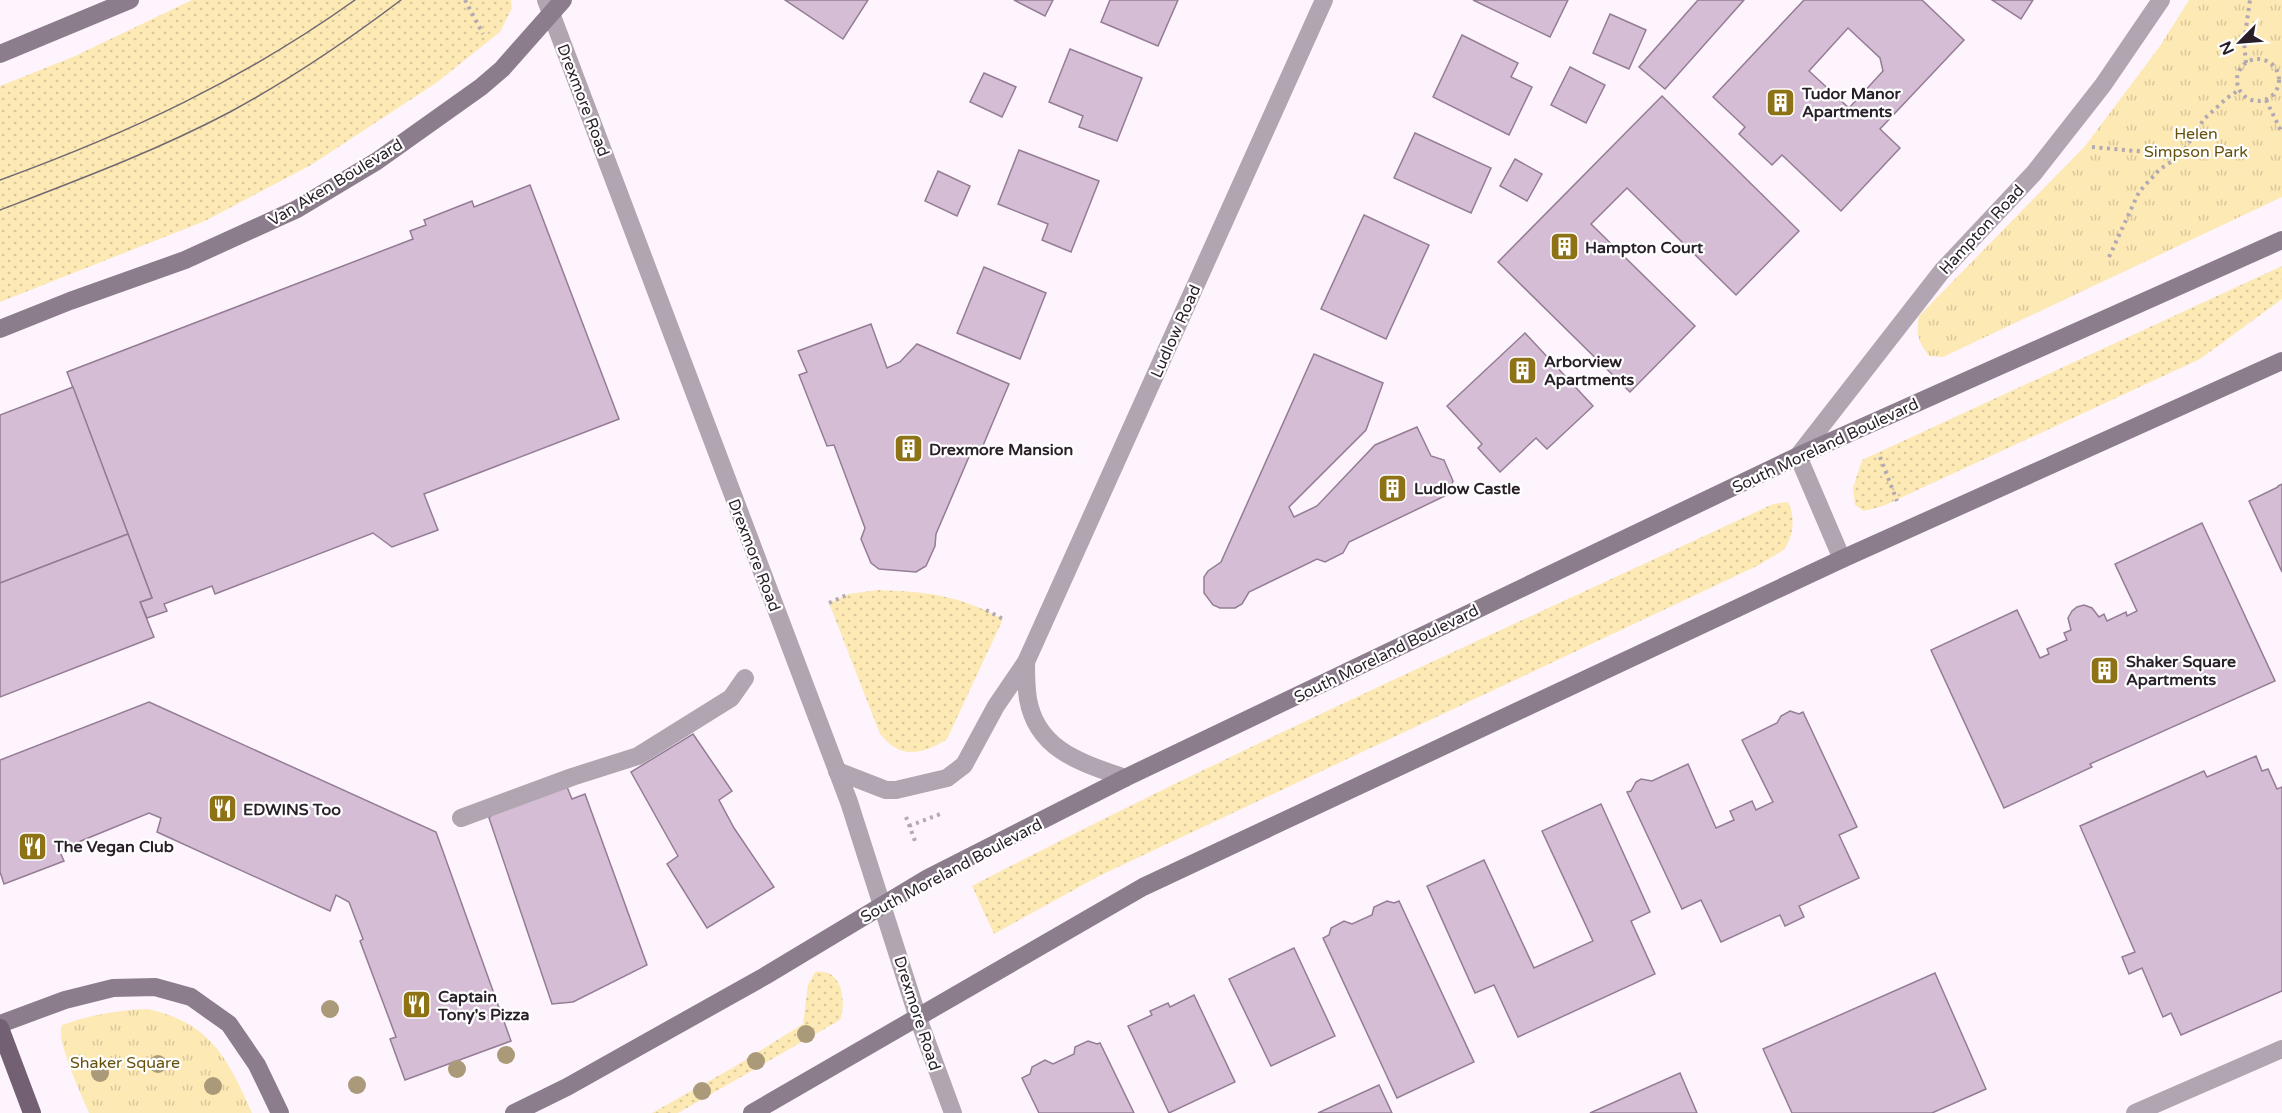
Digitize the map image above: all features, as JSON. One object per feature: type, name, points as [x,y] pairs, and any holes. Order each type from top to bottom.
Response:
[{"type":"main road","points":[[0,1026],[32,1113]]},
{"type":"street","points":[[0,54],[130,0]]},
{"type":"street","name":"Van Aken Boulevard","points":[[0,329],[185,260],[297,209],[377,160],[481,87],[502,69],[549,7],[563,0]]},
{"type":"street","name":"Ludlow Road","points":[[837,771],[886,790],[896,790],[946,778],[964,765],[996,705],[1026,662],[1324,0]]},
{"type":"street","name":"Hampton Road","points":[[1798,456],[1942,271],[2034,173],[2097,94],[2161,0]]},
{"type":"street","name":"Drexmore Road","points":[[549,7],[837,771],[883,905],[918,1018],[953,1113]]},
{"type":"street","name":"South Moreland Boulevard","points":[[514,1113],[567,1087],[693,1017],[928,878],[1125,778],[1798,456],[2282,240]]},
{"type":"street","points":[[752,1113],[1143,887],[1842,559],[2282,361]]},
{"type":"street","points":[[1798,456],[1842,559]]},
{"type":"street","name":"Ludlow Road","points":[[1026,662],[1028,700],[1031,710],[1034,719],[1052,745],[1076,760],[1125,778]]},
{"type":"street","points":[[461,818],[572,777],[638,756],[731,698],[745,678]]},
{"type":"street","points":[[0,1026],[64,1000],[113,988],[155,987],[191,997],[229,1024],[256,1065],[280,1113]]},
{"type":"street","points":[[2135,1113],[2282,1049]]},
{"type":"path","points":[[465,0],[483,34]]},
{"type":"path","points":[[2246,63],[2244,42],[2250,0]]},
{"type":"path","points":[[2259,59],[2266,60],[2280,70],[2279,84],[2272,96],[2266,100],[2253,101],[2246,98],[2239,90],[2238,74],[2246,63],[2259,59]]},
{"type":"path","points":[[2109,257],[2139,192],[2159,170],[2181,155],[2204,119],[2239,90]]},
{"type":"path","points":[[2266,100],[2282,133]]},
{"type":"path","points":[[2085,146],[2181,155]]},
{"type":"path","points":[[1880,458],[1897,501]]},
{"type":"path","points":[[829,603],[849,594]]},
{"type":"path","points":[[986,610],[1003,619]]},
{"type":"path","points":[[906,815],[915,841]]},
{"type":"green space","points":[[192,0],[511,0],[512,8],[500,32],[436,83],[311,165],[205,221],[0,302],[0,86],[73,57]]},
{"type":"green space","name":"Helen Simpson Park","points":[[2189,0],[2282,0],[2282,197],[1943,357],[1929,356],[1919,338],[1919,316],[2085,146],[2160,46]]},
{"type":"green space","points":[[2282,266],[2282,299],[2200,359],[1883,506],[1864,511],[1855,505],[1853,488],[1862,460]]},
{"type":"green space","points":[[1788,502],[1792,513],[1792,525],[1788,543],[1783,550],[1761,564],[1099,876],[994,934],[972,886],[1170,786],[1371,690],[1773,504]]},
{"type":"green space","points":[[878,590],[942,596],[972,605],[1003,619],[947,739],[921,751],[901,750],[892,746],[880,734],[829,603],[849,594]]},
{"type":"green space","points":[[815,972],[828,973],[838,983],[843,1002],[840,1020],[678,1113],[652,1113],[734,1067],[803,1024],[808,985]]},
{"type":"green space","name":"Shaker Square","points":[[148,1009],[170,1015],[187,1024],[215,1046],[234,1076],[252,1113],[89,1113],[62,1042],[62,1025],[104,1014]]},
{"type":"building","points":[[785,0],[868,0],[843,39]]},
{"type":"building","points":[[1014,0],[1053,0],[1045,16]]},
{"type":"building","points":[[1110,0],[1178,0],[1158,46],[1101,22]]},
{"type":"building","points":[[1473,0],[1568,0],[1550,37]]},
{"type":"building","points":[[1698,0],[1744,0],[1665,89],[1639,67]]},
{"type":"building","name":"Tudor Manor Apartments","points":[[1804,0],[1922,0],[1964,40],[1880,129],[1900,148],[1841,211],[1782,155],[1772,165],[1739,134],[1745,127],[1713,97]],"holes":[[[1848,28],[1880,58],[1883,71],[1849,108],[1809,71]]]},
{"type":"building","points":[[1992,0],[2033,0],[2021,19]]},
{"type":"building","points":[[1610,14],[1646,30],[1629,69],[1593,53]]},
{"type":"building","points":[[1462,35],[1518,63],[1511,77],[1532,87],[1509,135],[1433,97]]},
{"type":"building","points":[[1070,49],[1142,78],[1117,141],[1079,127],[1083,116],[1049,102]]},
{"type":"building","points":[[1570,67],[1605,85],[1586,123],[1551,105]]},
{"type":"building","points":[[984,73],[1016,87],[1002,117],[970,102]]},
{"type":"building","name":"Hampton Court","points":[[1662,96],[1799,231],[1736,295],[1627,188],[1591,224],[1695,326],[1630,392],[1498,262]]},
{"type":"building","points":[[1415,133],[1491,168],[1471,213],[1394,178]]},
{"type":"building","points":[[1019,150],[1099,181],[1071,252],[1042,240],[1048,224],[998,204]]},
{"type":"building","points":[[1515,159],[1542,174],[1527,201],[1500,186]]},
{"type":"building","points":[[938,171],[970,186],[957,216],[925,201]]},
{"type":"building","points":[[530,185],[619,419],[424,494],[438,530],[392,547],[373,533],[215,594],[212,586],[164,604],[167,611],[147,618],[140,602],[152,598],[67,372],[413,239],[410,231],[426,225],[424,220],[472,201],[474,207]]},
{"type":"building","points":[[1364,215],[1429,245],[1386,339],[1321,309]]},
{"type":"building","points":[[984,267],[1046,293],[1020,359],[957,333]]},
{"type":"building","name":"Drexmore Mansion","points":[[871,324],[887,368],[900,362],[917,344],[1009,384],[979,455],[971,452],[936,534],[935,546],[926,566],[916,572],[879,569],[871,563],[861,539],[865,528],[834,445],[827,446],[799,375],[807,372],[798,351]]},
{"type":"building","name":"Arborview Apartments","points":[[1525,333],[1593,406],[1547,449],[1536,438],[1500,472],[1478,448],[1482,444],[1447,406]]},
{"type":"building","name":"Ludlow Castle","points":[[1314,354],[1383,383],[1366,430],[1289,507],[1294,517],[1317,506],[1375,445],[1417,427],[1431,456],[1444,460],[1453,481],[1449,494],[1349,542],[1343,553],[1325,562],[1317,559],[1249,592],[1242,604],[1235,608],[1220,608],[1213,605],[1204,593],[1204,577],[1208,571],[1221,562]]},
{"type":"building","points":[[73,387],[128,534],[0,583],[0,415]]},
{"type":"building","points":[[2282,484],[2282,572],[2249,501]]},
{"type":"building","name":"Shaker Square Apartments","points":[[2202,523],[2275,681],[2090,764],[2092,767],[2004,808],[1931,650],[2017,610],[2040,658],[2049,654],[2047,649],[2067,640],[2064,633],[2071,630],[2068,618],[2077,607],[2084,605],[2092,608],[2099,617],[2104,614],[2107,621],[2126,612],[2127,616],[2137,611],[2115,564]]},
{"type":"building","points":[[128,534],[152,598],[140,602],[154,637],[0,697],[0,583]]},
{"type":"building","points":[[149,702],[436,832],[511,1041],[405,1080],[390,1039],[396,1037],[360,941],[363,939],[349,902],[336,895],[330,911],[157,832],[161,818],[149,813],[59,850],[64,861],[4,884],[0,872],[0,760]]},
{"type":"building","points":[[1790,711],[1799,714],[1803,712],[1857,827],[1839,835],[1859,878],[1799,906],[1804,917],[1785,926],[1780,915],[1721,942],[1701,900],[1682,909],[1627,792],[1631,791],[1636,782],[1641,779],[1652,781],[1688,764],[1716,828],[1734,820],[1730,811],[1752,801],[1756,810],[1773,802],[1742,740],[1777,723],[1781,716]]},
{"type":"building","points":[[693,734],[732,791],[719,800],[734,828],[774,887],[707,928],[667,864],[678,856],[631,772]]},
{"type":"building","points":[[2256,756],[2262,771],[2268,769],[2277,789],[2282,787],[2282,991],[2181,1035],[2171,1013],[2163,1017],[2142,968],[2129,974],[2122,957],[2135,952],[2080,826],[2204,771],[2207,777]]},
{"type":"building","points":[[567,787],[572,799],[585,794],[647,965],[573,1002],[552,1004],[489,818],[497,809]]},
{"type":"building","points":[[1601,804],[1650,912],[1631,921],[1655,974],[1518,1037],[1494,985],[1475,993],[1427,886],[1484,860],[1534,968],[1593,941],[1542,831]]},
{"type":"building","points":[[1387,901],[1394,903],[1399,901],[1474,1062],[1397,1098],[1323,938],[1329,935],[1331,928],[1344,921],[1352,924],[1372,915],[1374,907]]},
{"type":"building","points":[[1294,948],[1335,1036],[1271,1066],[1229,979]]},
{"type":"building","points":[[1935,973],[1986,1089],[1932,1113],[1792,1113],[1763,1049]]},
{"type":"building","points":[[1194,995],[1235,1082],[1169,1113],[1128,1026],[1152,1015],[1150,1011],[1168,1003],[1170,1007]]},
{"type":"building","points":[[1088,1041],[1100,1043],[1134,1113],[1039,1113],[1022,1078],[1030,1074],[1032,1067],[1045,1060],[1053,1064],[1074,1054],[1075,1047]]},
{"type":"building","points":[[1680,1073],[1697,1113],[1590,1113]]},
{"type":"building","points":[[1379,1085],[1392,1113],[1318,1113]]},
{"type":"tram line","points":[[0,180],[94,143],[184,102],[270,55],[355,0]]},
{"type":"tram line","points":[[0,210],[145,152],[230,112],[318,59],[401,0]]},
{"type":"place","name":"Tudor Manor Apartments","points":[[1781,102]]},
{"type":"place","name":"Hampton Court","points":[[1564,247]]},
{"type":"place","name":"Arborview Apartments","points":[[1523,370]]},
{"type":"place","name":"Drexmore Mansion","points":[[908,449]]},
{"type":"place","name":"Ludlow Castle","points":[[1393,488]]},
{"type":"place","name":"Shaker Square Apartments","points":[[2105,670]]},
{"type":"place","name":"EDWINS Too","points":[[222,809]]},
{"type":"place","name":"The Vegan Club","points":[[33,846]]},
{"type":"place","name":"Captain Tony's Pizza","points":[[417,1005]]}]
